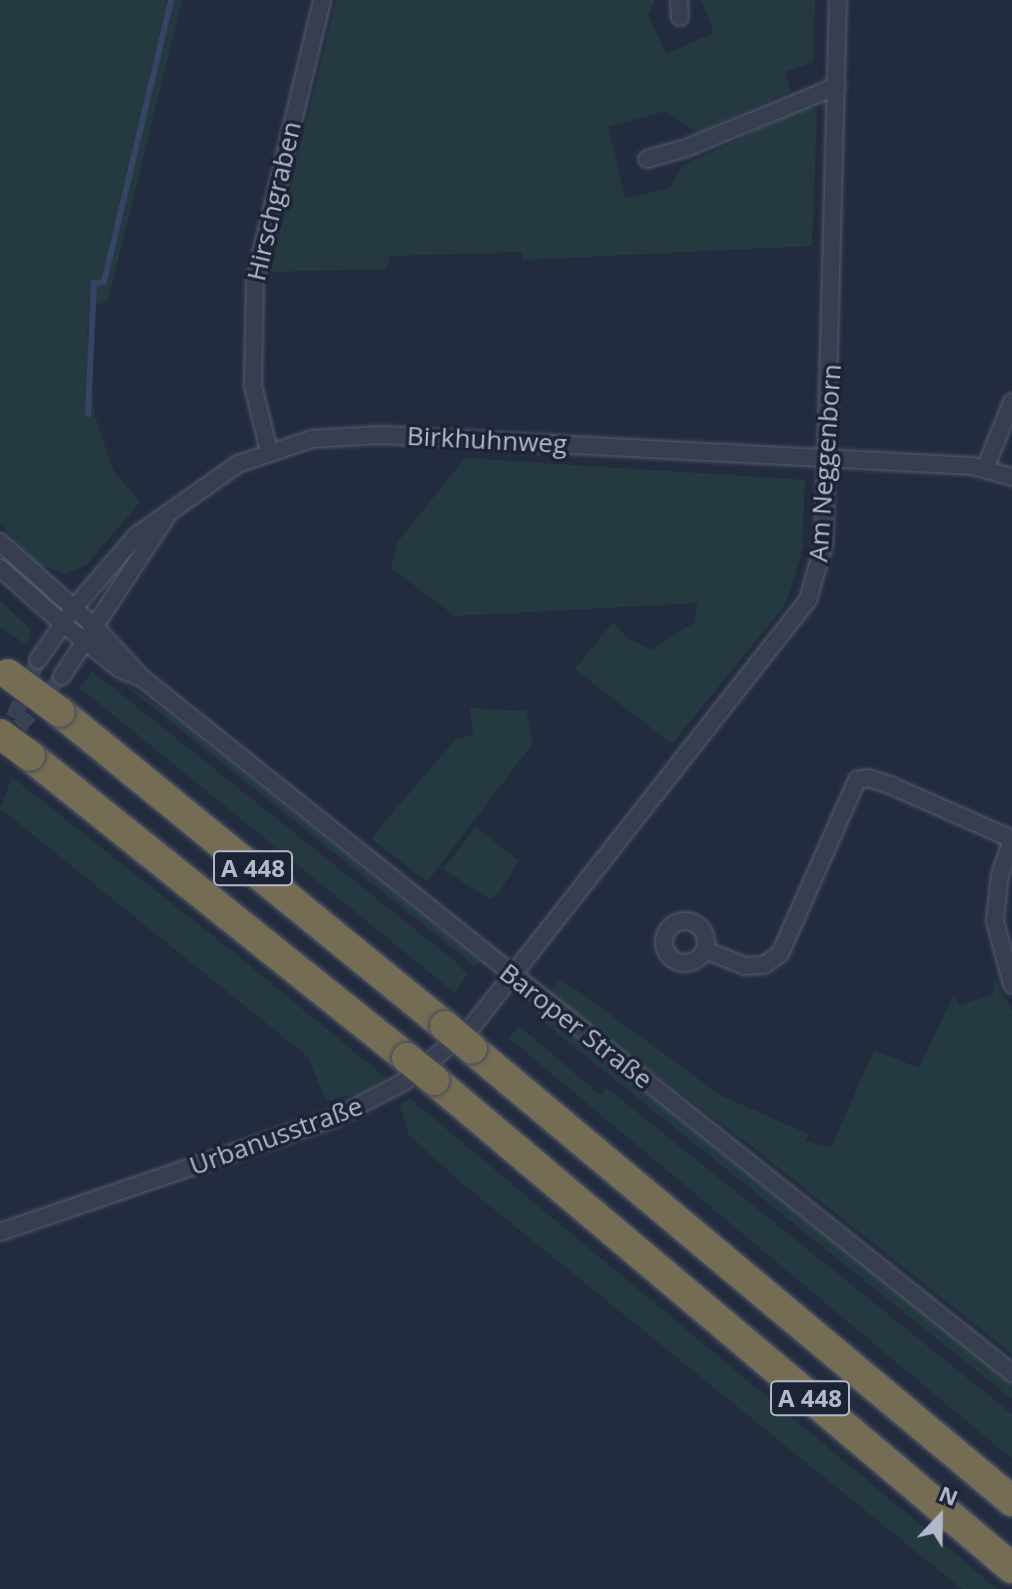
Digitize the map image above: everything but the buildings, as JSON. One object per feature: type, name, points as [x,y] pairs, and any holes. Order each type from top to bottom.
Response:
[{"type":"highway","name":"A 448","points":[[4,671],[60,712],[445,1026],[1012,1501]]},
{"type":"highway","name":"A 448","points":[[0,734],[10,752],[434,1080],[1012,1568]]},
{"type":"street","name":"Hirschgraben","points":[[269,451],[253,386],[255,280],[322,0]]},
{"type":"street","name":"Am Neggenborn","points":[[513,976],[808,600],[824,544],[838,0]]},
{"type":"street","points":[[647,159],[686,148],[837,86]]},
{"type":"street","points":[[1012,402],[986,466],[1012,477]]},
{"type":"street","name":"Birkhuhnweg","points":[[38,660],[74,608],[121,551],[220,474],[269,451],[312,439],[381,435],[986,466]]},
{"type":"street","name":"Birkhuhnweg","points":[[62,676],[96,628],[167,514]]},
{"type":"street","name":"Baroper Straße","points":[[0,542],[96,628],[142,678]]},
{"type":"street","name":"Baroper Straße","points":[[0,568],[85,642],[142,678],[1012,1373]]},
{"type":"street","points":[[705,950],[745,966],[764,965],[780,954],[857,780],[868,778],[1012,840],[1000,874],[995,921],[1012,985]]},
{"type":"street","name":"Urbanusstraße","points":[[0,1232],[377,1099],[470,1029],[513,976]]},
{"type":"shaded area","points":[[0,0],[182,0],[108,301],[95,305],[87,330],[94,413],[113,470],[140,502],[87,564],[66,574],[38,564],[0,523]]},
{"type":"shaded area","points":[[336,0],[655,0],[648,14],[666,54],[714,33],[701,0],[815,0],[813,62],[785,72],[791,91],[697,133],[666,111],[608,127],[625,198],[670,188],[682,166],[807,106],[817,109],[812,246],[523,260],[522,252],[390,256],[386,269],[270,272]]},
{"type":"shaded area","points":[[465,458],[805,480],[802,553],[785,605],[672,744],[575,669],[613,622],[627,638],[651,650],[695,622],[697,603],[455,616],[391,568],[397,543]]},
{"type":"shaded area","points":[[0,601],[31,629],[27,645],[0,627]]},
{"type":"shaded area","points":[[106,670],[175,718],[480,961],[476,967]]},
{"type":"shaded area","points":[[92,671],[457,963],[467,975],[455,993],[80,688]]},
{"type":"shaded area","points":[[470,708],[526,711],[533,743],[427,882],[371,838],[456,739],[473,735]]},
{"type":"shaded area","points":[[12,777],[386,1078],[363,1092],[326,1101],[308,1057],[0,808]]},
{"type":"shaded area","points":[[476,827],[519,861],[497,895],[489,899],[443,869]]},
{"type":"shaded area","points":[[994,978],[1012,1011],[1012,1354],[750,1145],[549,994],[559,981],[577,990],[720,1095],[808,1134],[805,1141],[831,1148],[874,1050],[919,1068],[954,994],[959,1005],[993,995]]},
{"type":"shaded area","points":[[538,1008],[1012,1383],[1012,1399],[537,1017]]},
{"type":"shaded area","points":[[519,1026],[600,1095],[607,1088],[1012,1414],[1012,1459],[509,1038]]},
{"type":"shaded area","points":[[409,1098],[997,1589],[962,1589],[463,1184],[409,1135],[400,1105]]},
{"type":"waterway","points":[[88,414],[94,283],[104,282],[171,0]]},
{"type":"tunnel","points":[[4,740],[38,660]]},
{"type":"tunnel","points":[[4,745],[62,676]]}]
